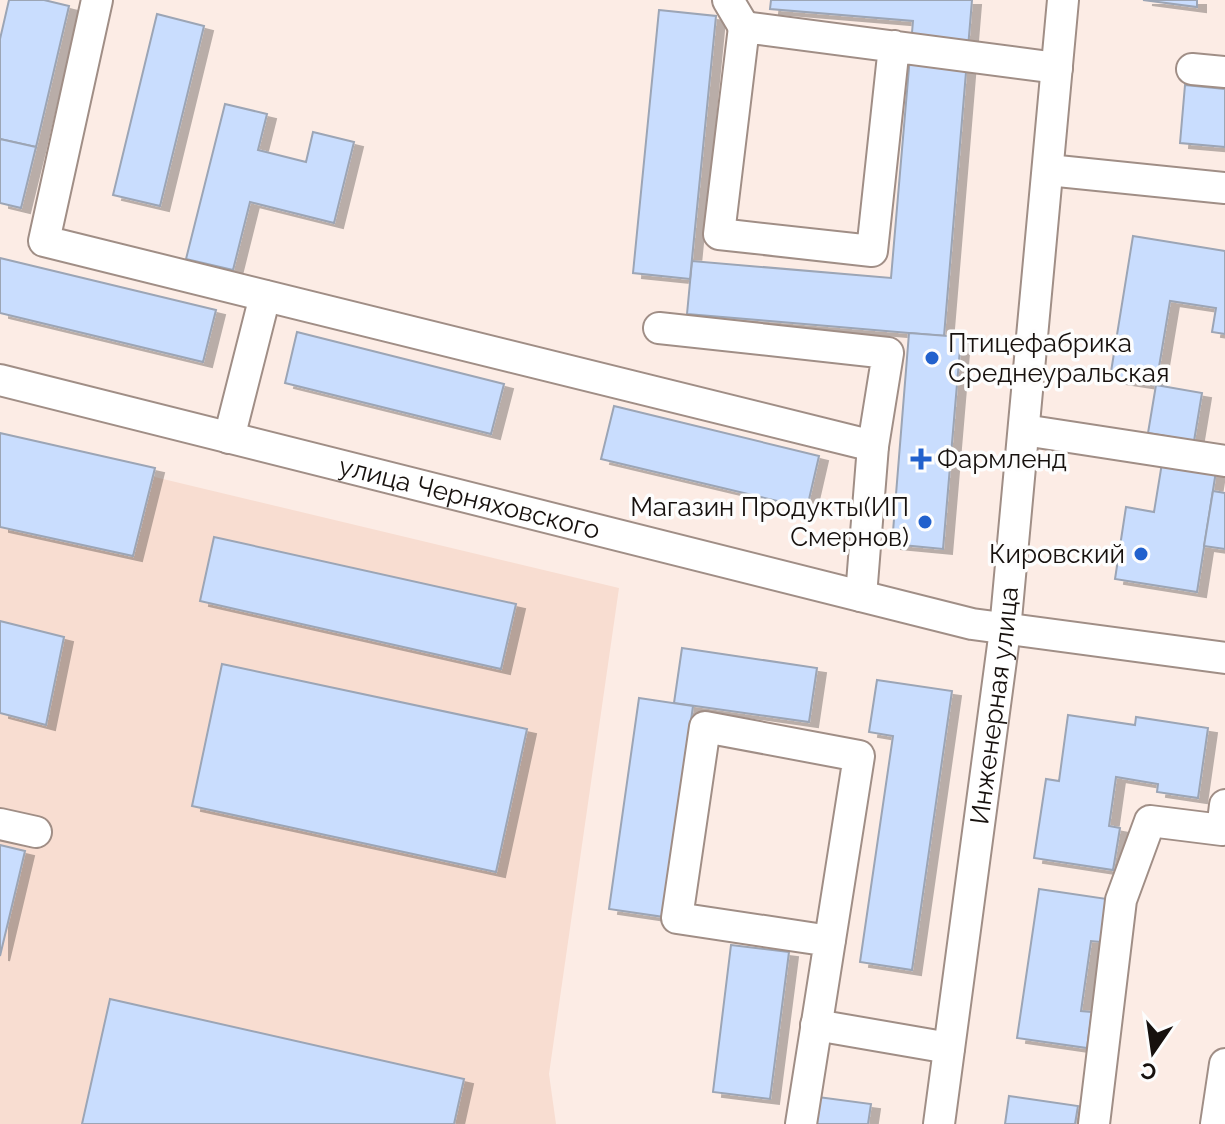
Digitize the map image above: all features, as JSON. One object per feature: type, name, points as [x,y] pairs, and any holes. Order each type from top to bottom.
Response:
[{"type":"street","points":[[97,0],[44,241],[873,446]]},
{"type":"street","points":[[728,0],[744,27],[719,234],[872,251],[894,46]]},
{"type":"street","name":"Инженерная улица","points":[[939,1124],[1005,630],[1063,0]]},
{"type":"street","points":[[744,27],[1057,68]]},
{"type":"street","points":[[1192,69],[1225,72]]},
{"type":"street","points":[[1048,170],[1225,188]]},
{"type":"street","points":[[229,438],[265,296]]},
{"type":"street","points":[[659,328],[888,353],[873,446],[861,596]]},
{"type":"street","name":"улица Черняховского","points":[[0,380],[1005,630],[1225,658]]},
{"type":"street","points":[[1024,430],[1225,461]]},
{"type":"street","points":[[801,1124],[816,1025],[830,941],[859,756],[705,727],[677,918],[830,941]]},
{"type":"street","points":[[1094,1124],[1121,900],[1150,821],[1224,822]]},
{"type":"street","points":[[0,824],[36,832]]},
{"type":"street","points":[[816,1025],[949,1048]]},
{"type":"street","points":[[1216,1124],[1225,1064]]},
{"type":"shaded area","points":[[0,440],[619,588],[549,1074],[556,1124],[0,1124]]},
{"type":"building","points":[[9,0],[44,0],[69,6],[36,147],[0,139],[0,39]]},
{"type":"building","points":[[771,0],[972,0],[944,336],[687,314],[692,261],[891,278],[913,21],[770,9]]},
{"type":"building","points":[[1143,0],[1197,0],[1197,7]]},
{"type":"building","points":[[659,10],[716,16],[690,279],[633,273]]},
{"type":"building","points":[[157,14],[204,26],[160,206],[113,195]]},
{"type":"building","points":[[1185,85],[1225,89],[1225,147],[1180,143]]},
{"type":"building","points":[[225,104],[267,114],[258,150],[306,162],[313,132],[354,142],[334,223],[250,202],[233,270],[186,259]]},
{"type":"building","points":[[0,139],[36,147],[21,208],[0,203]]},
{"type":"building","points":[[1133,236],[1225,251],[1225,334],[1212,332],[1216,308],[1170,301],[1156,385],[1110,378]]},
{"type":"building","points":[[0,258],[216,310],[203,362],[0,313]]},
{"type":"building","points":[[297,332],[504,384],[491,434],[285,383]]},
{"type":"building","points":[[909,333],[961,337],[943,549],[892,544]]},
{"type":"building","points":[[1156,385],[1202,393],[1194,441],[1148,433]]},
{"type":"building","points":[[614,406],[819,456],[807,508],[601,459]]},
{"type":"building","points":[[0,433],[155,468],[133,556],[0,527]]},
{"type":"building","points":[[1162,463],[1216,471],[1197,592],[1115,579],[1126,507],[1154,512]]},
{"type":"building","points":[[1213,491],[1225,493],[1225,549],[1204,546]]},
{"type":"building","points":[[214,537],[516,604],[501,669],[200,601]]},
{"type":"building","points":[[0,621],[64,637],[46,725],[0,713]]},
{"type":"building","points":[[682,648],[817,668],[809,722],[674,703]]},
{"type":"building","points":[[222,664],[527,729],[496,872],[192,806]]},
{"type":"building","points":[[877,680],[952,691],[912,970],[860,962],[893,736],[869,732]]},
{"type":"building","points":[[639,698],[693,706],[664,917],[609,909]]},
{"type":"building","points":[[1068,715],[1135,725],[1136,717],[1208,728],[1198,798],[1157,792],[1158,784],[1116,777],[1109,826],[1120,828],[1113,870],[1034,858],[1046,779],[1059,781]]},
{"type":"building","points":[[0,845],[25,851],[0,956]]},
{"type":"building","points":[[1039,889],[1107,899],[1101,942],[1091,941],[1081,1011],[1092,1012],[1087,1048],[1017,1038]]},
{"type":"building","points":[[731,945],[789,952],[770,1099],[713,1092]]},
{"type":"building","points":[[110,999],[464,1079],[454,1124],[82,1124]]},
{"type":"building","points":[[1009,1096],[1078,1106],[1075,1124],[1005,1124]]},
{"type":"building","points":[[818,1097],[871,1104],[868,1124],[815,1124]]},
{"type":"place","name":"Птицефабрика Среднеуральская","points":[[932,358]]},
{"type":"place","name":"Фармленд","points":[[921,459]]},
{"type":"place","name":"Магазин Продукты(ИП Смернов)","points":[[925,522]]},
{"type":"place","name":"Кировский","points":[[1141,554]]}]
